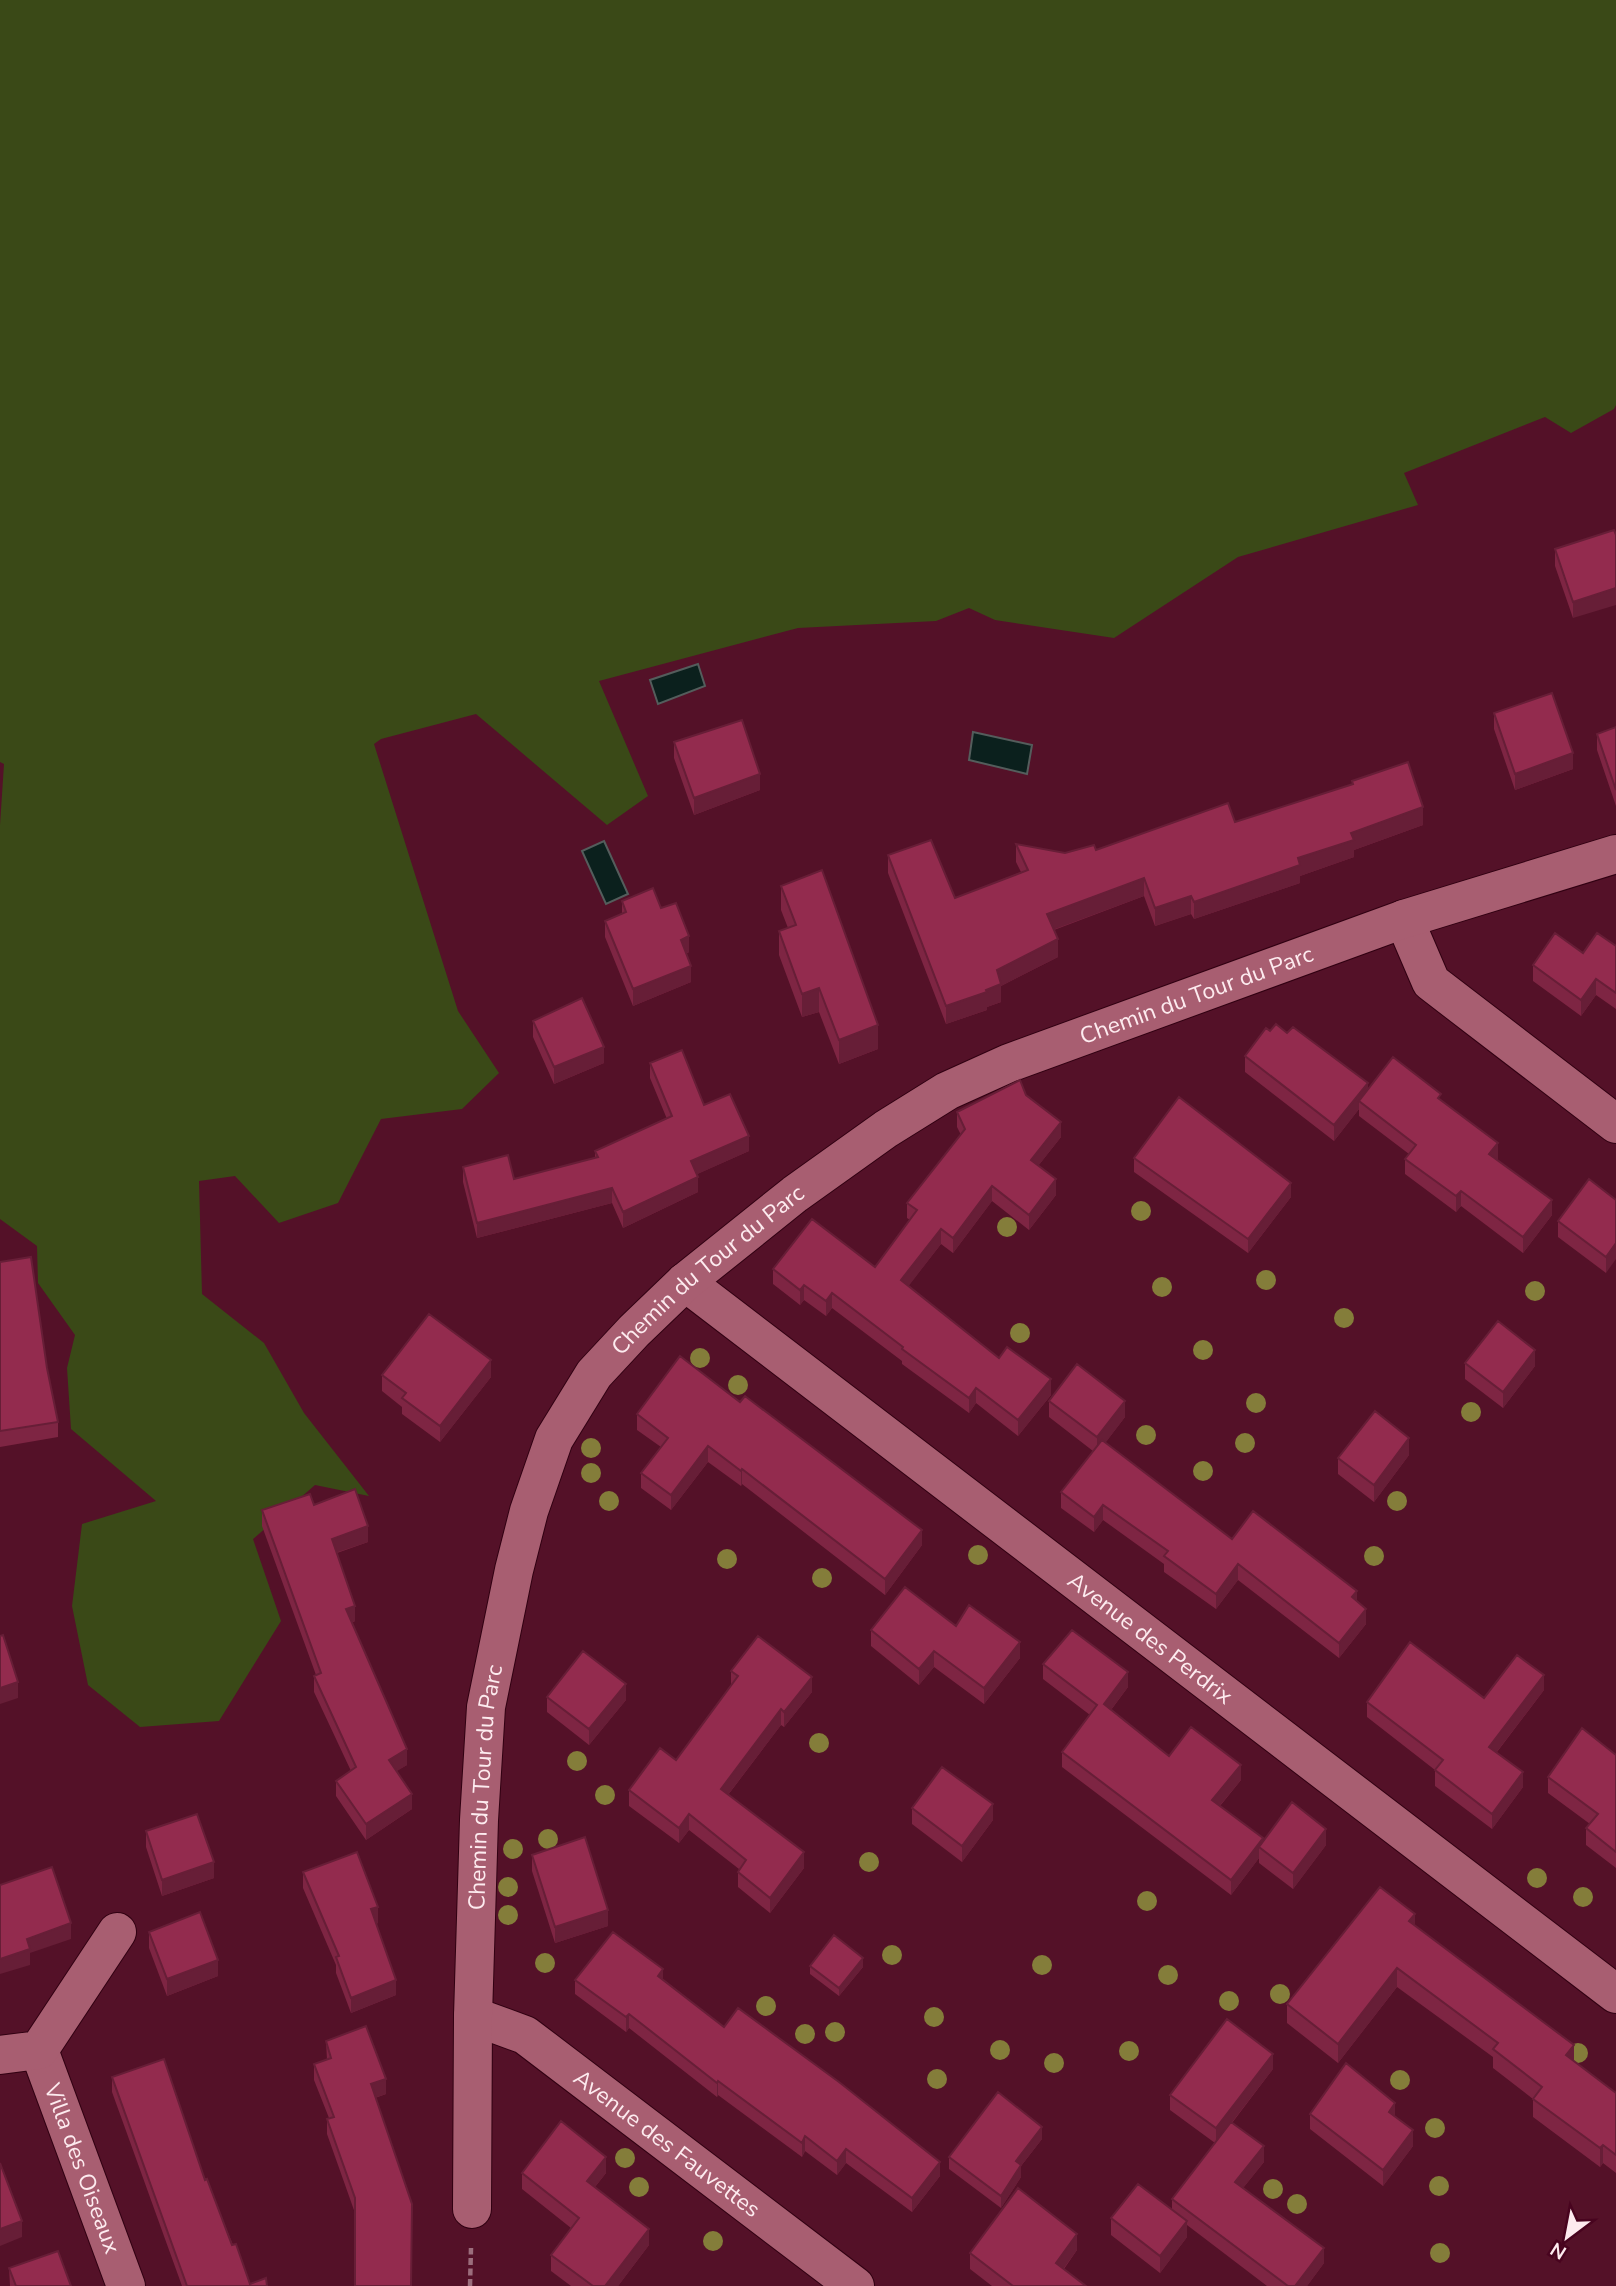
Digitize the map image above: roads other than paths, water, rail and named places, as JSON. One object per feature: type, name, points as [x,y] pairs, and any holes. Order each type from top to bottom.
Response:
[{"type":"street","name":"Chemin du Tour du Parc","points":[[472,2209],[473,2016],[479,1820],[486,1707],[529,1511],[554,1439],[594,1374],[685,1282],[795,1194],[886,1129],[947,1091],[1009,1063],[1404,919],[1616,854]]},
{"type":"street","points":[[1404,919],[1431,982],[1616,1124]]},
{"type":"street","name":"Avenue des Perdrix","points":[[685,1282],[1616,1993]]},
{"type":"street","points":[[0,2055],[39,2050],[117,1932]]},
{"type":"street","name":"Avenue des Fauvettes","points":[[473,2016],[525,2035],[855,2286]]},
{"type":"street","name":"Villa des Oiseaux","points":[[39,2050],[126,2286]]}]
